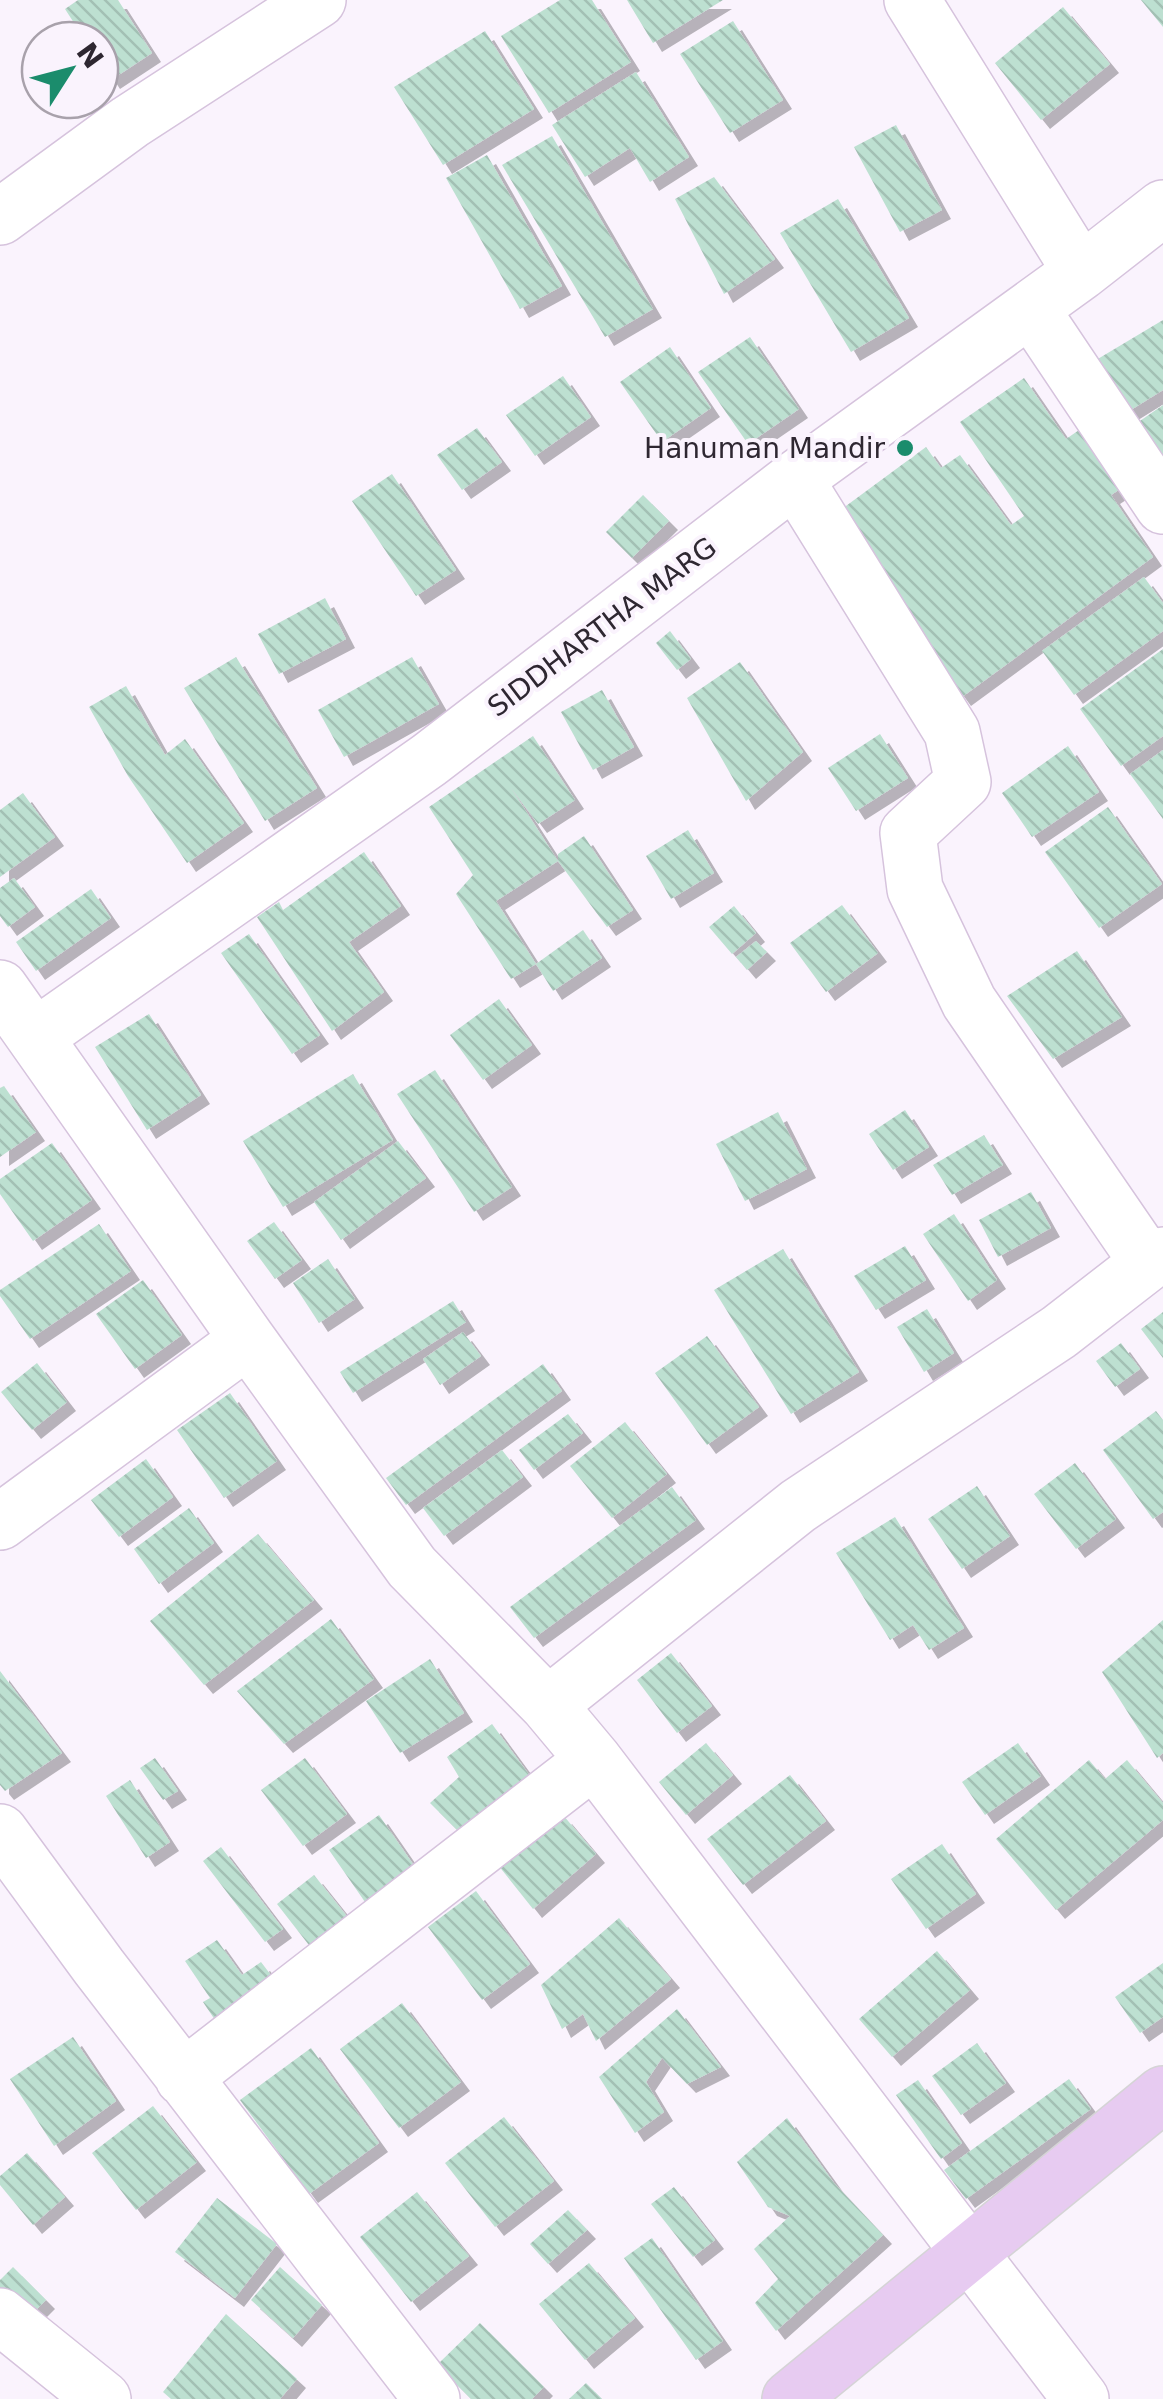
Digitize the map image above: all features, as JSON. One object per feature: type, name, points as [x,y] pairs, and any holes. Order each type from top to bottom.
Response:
[{"type":"main road","points":[[790,2399],[1163,2094]]},
{"type":"street","points":[[0,216],[130,122],[318,0]]},
{"type":"street","points":[[912,0],[1081,272]]},
{"type":"street","name":"SIDDHARTHA MARG","points":[[35,1037],[429,760],[795,479],[1031,309],[1163,208]]},
{"type":"street","points":[[1031,309],[1163,506]]},
{"type":"street","points":[[548,1704],[798,1506],[1059,1332],[1156,1259],[969,1002],[915,889],[908,833],[963,782],[952,732],[795,479]]},
{"type":"street","points":[[0,988],[412,1567],[548,1704],[594,1760],[1082,2399]]},
{"type":"street","points":[[0,1522],[248,1340]]},
{"type":"street","points":[[183,2078],[594,1760]]},
{"type":"street","points":[[0,1832],[98,1967],[432,2399]]},
{"type":"street","points":[[0,2316],[102,2399]]},
{"type":"building","points":[[78,0],[118,0],[152,53],[120,74],[120,20],[72,20],[65,9]]},
{"type":"building","points":[[560,0],[592,0],[631,62],[549,113],[501,36]]},
{"type":"building","points":[[627,0],[723,0],[653,43]]},
{"type":"building","points":[[1141,0],[1163,0],[1163,27]]},
{"type":"building","points":[[1063,7],[1110,64],[1041,120],[995,63]]},
{"type":"building","points":[[733,21],[783,100],[730,133],[680,54]]},
{"type":"building","points":[[485,31],[534,109],[443,165],[394,87]]},
{"type":"building","points":[[636,72],[689,157],[650,182],[630,148],[585,177],[552,125]]},
{"type":"building","points":[[896,125],[942,210],[900,232],[854,147]]},
{"type":"building","points":[[552,136],[653,309],[605,337],[502,165]]},
{"type":"building","points":[[487,155],[562,286],[520,309],[446,178]]},
{"type":"building","points":[[714,177],[775,259],[724,294],[675,199]]},
{"type":"building","points":[[838,199],[909,318],[851,352],[780,233]]},
{"type":"building","points":[[1163,320],[1163,390],[1113,421],[1081,369]]},
{"type":"building","points":[[750,337],[799,409],[748,444],[698,372]]},
{"type":"building","points":[[670,347],[711,408],[662,442],[620,382]]},
{"type":"building","points":[[563,376],[591,417],[535,456],[506,415]]},
{"type":"building","points":[[1024,378],[1066,439],[1085,426],[1126,485],[1111,495],[1153,557],[962,697],[831,517],[926,447],[941,468],[960,455],[1011,525],[1024,516],[960,422]]},
{"type":"building","points":[[1163,405],[1163,460],[1137,423]]},
{"type":"building","points":[[477,428],[502,462],[462,490],[437,455]]},
{"type":"building","points":[[392,474],[456,570],[416,596],[352,501]]},
{"type":"building","points":[[643,495],[669,521],[632,558],[606,532]]},
{"type":"building","points":[[1144,577],[1163,603],[1163,631],[1074,695],[1042,651]]},
{"type":"building","points":[[325,598],[346,639],[279,674],[258,634]]},
{"type":"building","points":[[670,631],[691,659],[677,670],[656,643]]},
{"type":"building","points":[[1163,649],[1163,736],[1121,766],[1080,709]]},
{"type":"building","points":[[236,657],[317,788],[265,821],[184,688]]},
{"type":"building","points":[[412,657],[439,704],[344,757],[318,710]]},
{"type":"building","points":[[740,662],[803,752],[746,801],[687,698]]},
{"type":"building","points":[[126,686],[165,755],[185,739],[244,823],[187,863],[128,776],[89,707]]},
{"type":"building","points":[[602,690],[634,747],[593,770],[561,712]]},
{"type":"building","points":[[880,734],[908,778],[856,811],[828,768]]},
{"type":"building","points":[[533,736],[575,800],[538,824],[511,788],[558,861],[496,901],[536,964],[511,979],[456,894],[473,875],[429,807]]},
{"type":"building","points":[[1068,746],[1099,792],[1032,837],[1002,793]]},
{"type":"building","points":[[1163,750],[1163,819],[1130,774]]},
{"type":"building","points":[[23,793],[55,837],[0,877],[0,810]]},
{"type":"building","points":[[1108,807],[1162,884],[1099,928],[1045,852]]},
{"type":"building","points":[[688,830],[714,873],[671,899],[646,856]]},
{"type":"building","points":[[584,836],[633,910],[607,927],[558,861],[558,854]]},
{"type":"building","points":[[364,852],[401,906],[349,942],[384,992],[332,1031],[257,917],[279,902],[283,910]]},
{"type":"building","points":[[14,878],[35,907],[8,927],[0,916],[0,888]]},
{"type":"building","points":[[91,889],[111,918],[36,971],[16,942]]},
{"type":"building","points":[[842,905],[878,953],[826,992],[790,943]]},
{"type":"building","points":[[734,906],[756,933],[732,954],[709,927]]},
{"type":"building","points":[[583,930],[602,958],[553,991],[536,964]]},
{"type":"building","points":[[249,934],[320,1035],[292,1054],[221,953]]},
{"type":"building","points":[[756,941],[767,952],[747,970],[736,957]]},
{"type":"building","points":[[1077,951],[1122,1017],[1053,1059],[1007,996]]},
{"type":"building","points":[[499,999],[532,1045],[483,1080],[450,1035]]},
{"type":"building","points":[[149,1014],[201,1095],[147,1130],[95,1047]]},
{"type":"building","points":[[435,1070],[512,1187],[474,1212],[397,1094]]},
{"type":"building","points":[[353,1074],[393,1140],[283,1207],[243,1141]]},
{"type":"building","points":[[4,1086],[36,1132],[0,1157],[0,1088]]},
{"type":"building","points":[[905,1110],[929,1147],[893,1170],[869,1134]]},
{"type":"building","points":[[778,1112],[807,1169],[745,1201],[716,1144]]},
{"type":"building","points":[[984,1135],[1003,1165],[952,1195],[933,1165]]},
{"type":"building","points":[[398,1141],[426,1178],[341,1240],[314,1202]]},
{"type":"building","points":[[52,1143],[92,1200],[33,1241],[0,1194],[0,1179]]},
{"type":"building","points":[[1031,1192],[1051,1228],[998,1257],[979,1220]]},
{"type":"building","points":[[954,1214],[997,1280],[968,1301],[923,1234]]},
{"type":"building","points":[[274,1222],[302,1260],[275,1279],[247,1241]]},
{"type":"building","points":[[99,1224],[131,1271],[30,1339],[0,1296],[0,1290]]},
{"type":"building","points":[[905,1246],[926,1280],[876,1310],[854,1276]]},
{"type":"building","points":[[783,1249],[859,1372],[791,1414],[714,1290]]},
{"type":"building","points":[[328,1259],[355,1299],[319,1323],[293,1283]]},
{"type":"building","points":[[143,1280],[182,1335],[135,1369],[96,1314]]},
{"type":"building","points":[[453,1301],[466,1322],[353,1393],[340,1372]]},
{"type":"building","points":[[927,1309],[954,1353],[924,1372],[897,1327]]},
{"type":"building","points":[[1163,1312],[1163,1358],[1141,1329]]},
{"type":"building","points":[[463,1332],[481,1356],[440,1385],[423,1359]]},
{"type":"building","points":[[707,1336],[759,1407],[707,1445],[655,1373]]},
{"type":"building","points":[[1121,1343],[1140,1369],[1115,1387],[1096,1361]]},
{"type":"building","points":[[37,1363],[67,1402],[32,1430],[1,1392]]},
{"type":"building","points":[[543,1364],[562,1391],[406,1505],[386,1478]]},
{"type":"building","points":[[230,1393],[277,1461],[224,1498],[177,1430]]},
{"type":"building","points":[[1156,1411],[1163,1420],[1163,1512],[1153,1519],[1103,1450]]},
{"type":"building","points":[[568,1414],[583,1433],[534,1470],[519,1450]]},
{"type":"building","points":[[625,1422],[667,1474],[612,1518],[570,1466]]},
{"type":"building","points":[[502,1450],[523,1477],[444,1536],[423,1508]]},
{"type":"building","points":[[146,1459],[173,1497],[119,1537],[91,1500]]},
{"type":"building","points":[[1075,1463],[1116,1519],[1076,1549],[1034,1494]]},
{"type":"building","points":[[977,1486],[1010,1536],[962,1569],[928,1519]]},
{"type":"building","points":[[672,1487],[696,1520],[534,1638],[510,1607]]},
{"type":"building","points":[[189,1508],[214,1543],[159,1584],[134,1549]]},
{"type":"building","points":[[895,1517],[964,1628],[929,1650],[913,1625],[890,1640],[836,1553]]},
{"type":"building","points":[[258,1534],[314,1600],[204,1685],[150,1621]]},
{"type":"building","points":[[331,1619],[374,1679],[284,1744],[237,1691]]},
{"type":"building","points":[[1163,1620],[1163,1753],[1157,1758],[1102,1672]]},
{"type":"building","points":[[671,1653],[712,1706],[677,1733],[637,1680]]},
{"type":"building","points":[[430,1659],[464,1713],[400,1753],[366,1701]]},
{"type":"building","points":[[0,1671],[62,1753],[5,1791],[0,1785]]},
{"type":"building","points":[[492,1724],[533,1780],[461,1834],[430,1803],[459,1777],[447,1757]]},
{"type":"building","points":[[706,1743],[733,1775],[686,1815],[659,1782]]},
{"type":"building","points":[[1018,1743],[1041,1776],[985,1815],[962,1782]]},
{"type":"building","points":[[155,1758],[178,1791],[163,1800],[140,1768]]},
{"type":"building","points":[[305,1758],[347,1814],[303,1846],[261,1790]]},
{"type":"building","points":[[1089,1760],[1105,1779],[1127,1760],[1163,1803],[1163,1820],[1056,1910],[996,1839]]},
{"type":"building","points":[[790,1775],[826,1821],[743,1885],[707,1839]]},
{"type":"building","points":[[130,1780],[170,1842],[146,1858],[106,1796]]},
{"type":"building","points":[[379,1815],[415,1867],[365,1902],[329,1850]]},
{"type":"building","points":[[563,1815],[596,1854],[533,1909],[498,1865]]},
{"type":"building","points":[[942,1844],[976,1894],[926,1929],[891,1879]]},
{"type":"building","points":[[221,1847],[283,1929],[265,1942],[203,1861]]},
{"type":"building","points":[[314,1875],[350,1920],[312,1949],[277,1904]]},
{"type":"building","points":[[476,1891],[530,1964],[482,2000],[428,1927]]},
{"type":"building","points":[[619,1918],[671,1979],[596,2041],[583,2014],[562,2029],[541,1985]]},
{"type":"building","points":[[217,1940],[242,1975],[261,1962],[277,1983],[217,2023],[203,2002],[210,1998],[185,1961]]},
{"type":"building","points":[[937,1951],[970,1990],[892,2057],[859,2019]]},
{"type":"building","points":[[1163,1963],[1163,2017],[1140,2033],[1115,1997]]},
{"type":"building","points":[[402,2003],[461,2082],[399,2128],[340,2049]]},
{"type":"building","points":[[677,2009],[721,2067],[687,2084],[662,2058],[646,2082],[664,2112],[635,2133],[599,2077]]},
{"type":"building","points":[[73,2037],[116,2101],[54,2146],[10,2079]]},
{"type":"building","points":[[977,2043],[1006,2083],[961,2115],[932,2076]]},
{"type":"building","points":[[311,2048],[379,2143],[309,2194],[240,2100]]},
{"type":"building","points":[[1069,2079],[1091,2109],[966,2199],[944,2170]]},
{"type":"building","points":[[918,2080],[962,2143],[941,2159],[896,2095]]},
{"type":"building","points":[[153,2106],[197,2162],[136,2210],[92,2153]]},
{"type":"building","points":[[504,2117],[554,2181],[495,2227],[445,2163]]},
{"type":"building","points":[[787,2118],[834,2183],[883,2235],[776,2331],[755,2303],[778,2279],[754,2249],[790,2216],[768,2207],[737,2162]]},
{"type":"building","points":[[27,2153],[65,2197],[33,2225],[0,2185],[0,2176]]},
{"type":"building","points":[[674,2187],[715,2240],[693,2257],[651,2204]]},
{"type":"building","points":[[417,2192],[469,2256],[411,2302],[360,2237]]},
{"type":"building","points":[[217,2198],[277,2244],[235,2298],[175,2252]]},
{"type":"building","points":[[568,2210],[587,2230],[548,2264],[530,2244]]},
{"type":"building","points":[[652,2238],[723,2341],[696,2360],[624,2258]]},
{"type":"building","points":[[589,2263],[635,2318],[585,2360],[539,2304]]},
{"type":"building","points":[[13,2267],[46,2300],[24,2322],[0,2298],[0,2280]]},
{"type":"building","points":[[280,2267],[322,2305],[293,2338],[251,2300]]},
{"type":"building","points":[[226,2314],[297,2379],[280,2399],[171,2399],[163,2392]]},
{"type":"building","points":[[480,2323],[544,2387],[532,2399],[471,2399],[437,2365]]},
{"type":"building","points":[[586,2383],[602,2399],[569,2399]]},
{"type":"place","name":"Hanuman Mandir","points":[[905,448]]}]
